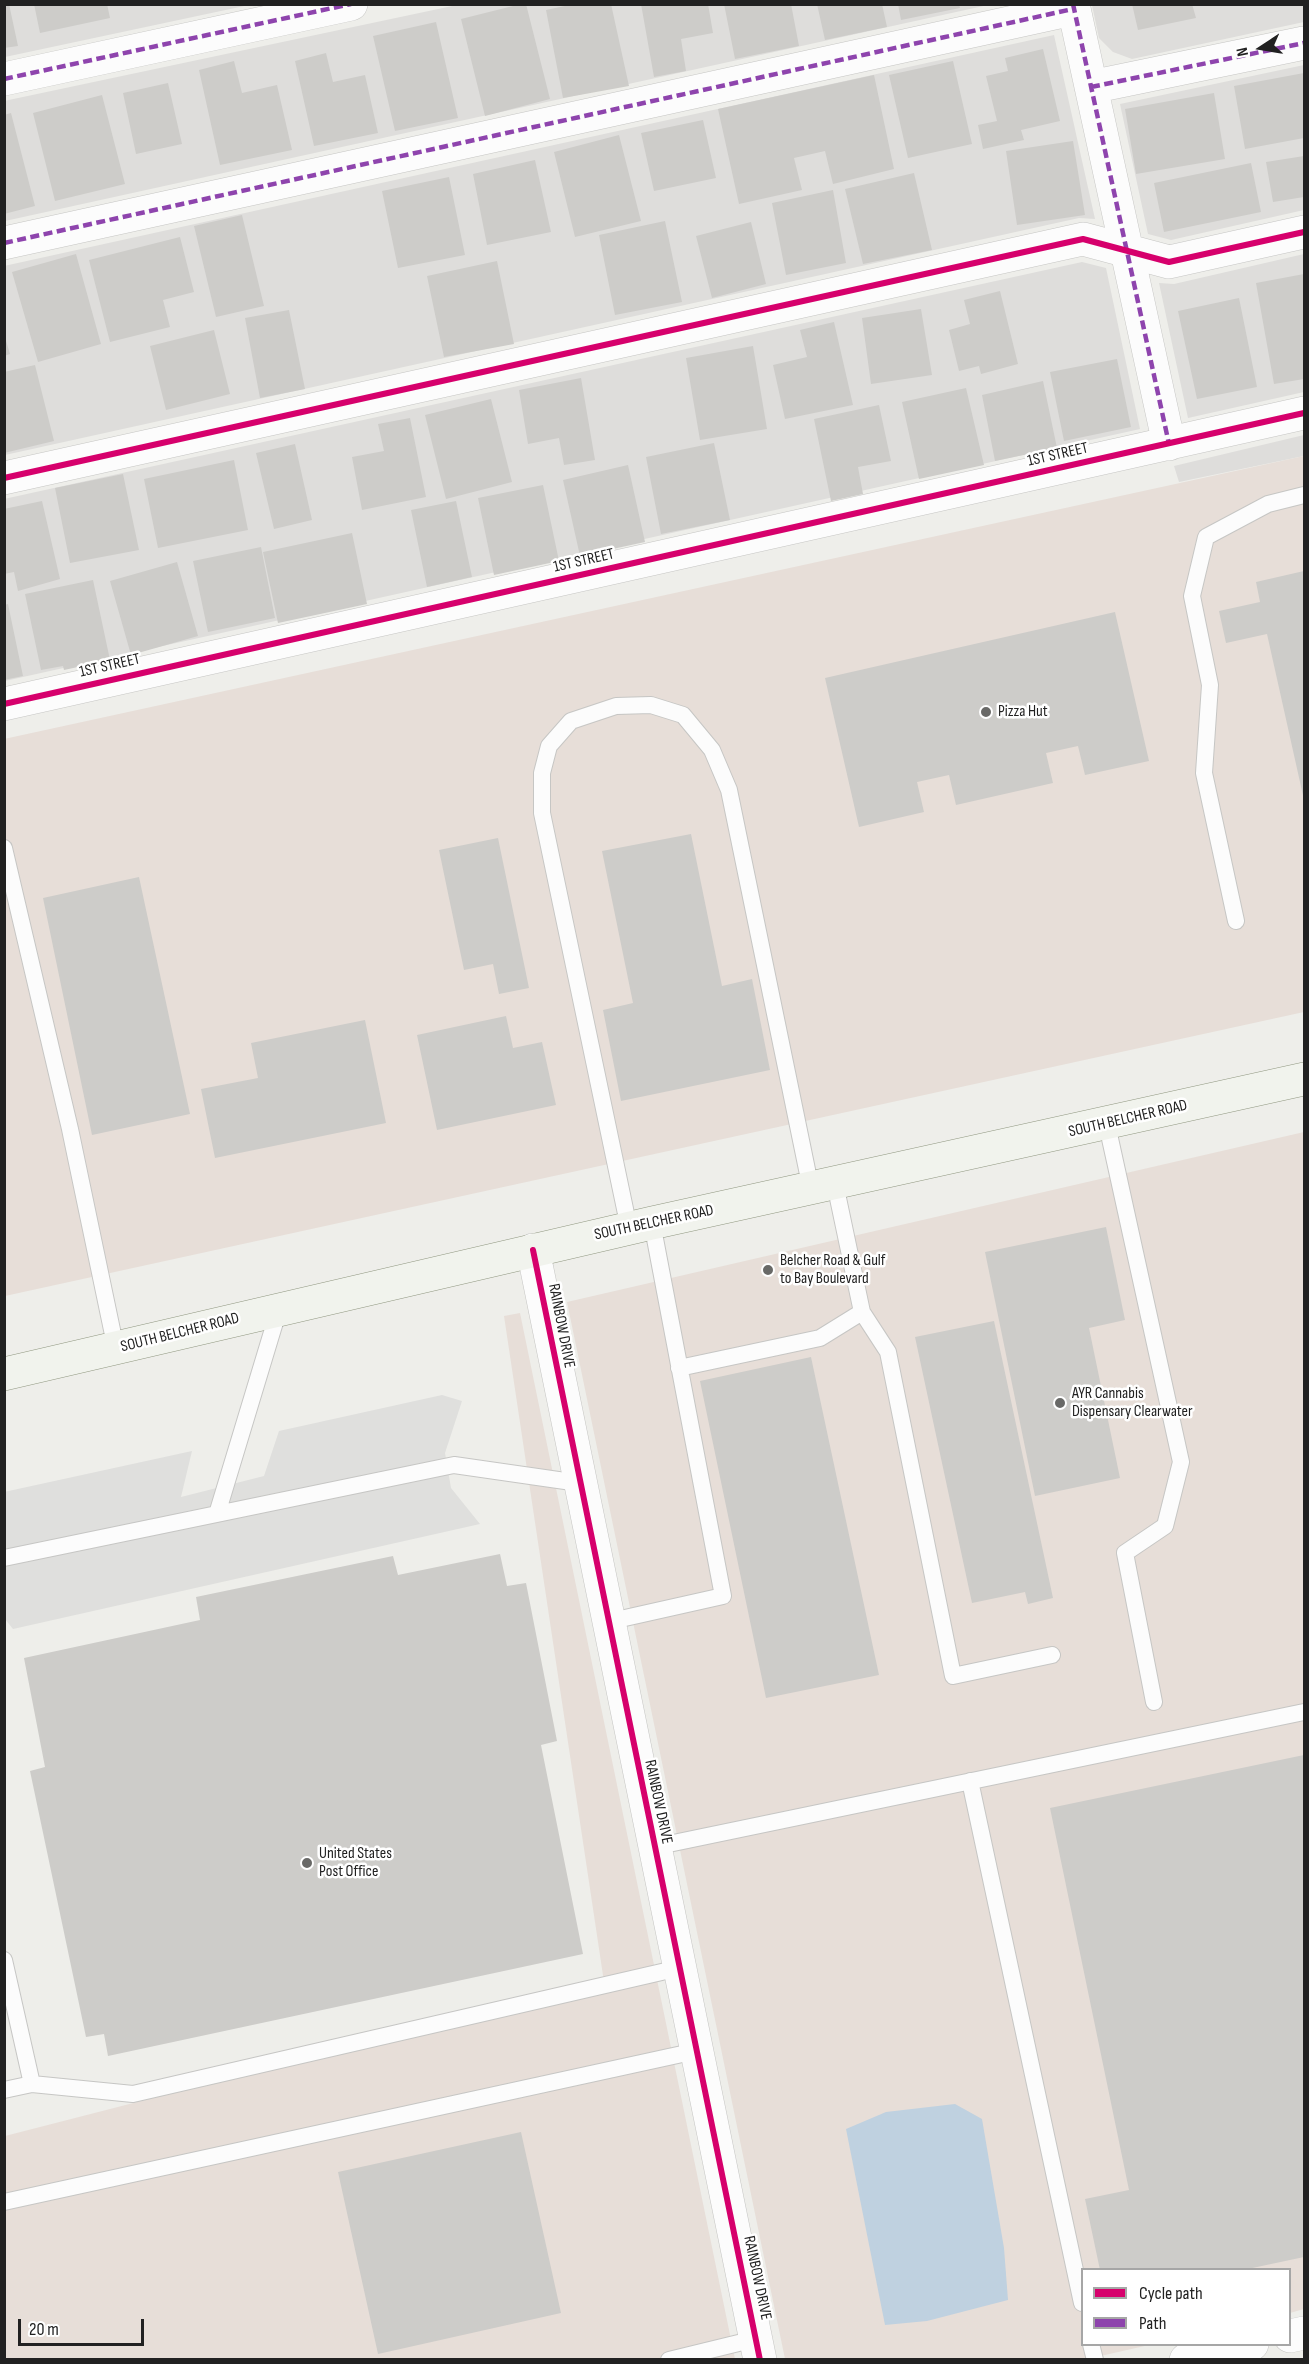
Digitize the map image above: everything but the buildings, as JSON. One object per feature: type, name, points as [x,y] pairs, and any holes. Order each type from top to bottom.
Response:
[{"type":"main road","name":"SOUTH BELCHER ROAD","points":[[6,1377],[279,1308],[1305,1079]]},
{"type":"street","points":[[4,79],[351,4]]},
{"type":"street","points":[[4,243],[1073,7],[1169,444]]},
{"type":"street","points":[[1091,87],[1305,43]]},
{"type":"street","points":[[4,478],[1083,239],[1169,262],[1305,232]]},
{"type":"street","name":"1ST STREET","points":[[4,704],[1305,413]]},
{"type":"street","name":"RAINBOW DRIVE","points":[[533,1250],[607,1622],[758,2349]]},
{"type":"street","points":[[1186,2360],[1244,2346]]},
{"type":"lane","points":[[1236,921],[1204,773],[1210,685],[1192,596],[1206,537],[1268,504],[1305,495]]},
{"type":"lane","points":[[607,1622],[723,1596],[679,1368],[640,1226],[542,813],[542,772],[549,746],[572,721],[616,706],[651,705],[683,715],[712,750],[729,790],[790,1074],[862,1312],[888,1352],[953,1676],[1052,1655]]},
{"type":"lane","points":[[4,848],[70,1129],[116,1349]]},
{"type":"lane","points":[[1107,1125],[1181,1462],[1165,1526],[1125,1553],[1154,1702]]},
{"type":"lane","points":[[217,1514],[279,1308]]},
{"type":"lane","points":[[679,1368],[820,1338],[862,1312]]},
{"type":"lane","points":[[4,1558],[454,1465],[579,1483]]},
{"type":"lane","points":[[654,1847],[1305,1712]]},
{"type":"lane","points":[[970,1781],[1081,2294]]},
{"type":"lane","points":[[4,1959],[32,2084]]},
{"type":"lane","points":[[4,2090],[32,2084],[134,2094],[679,1968]]},
{"type":"lane","points":[[4,2202],[696,2051]]},
{"type":"lane","points":[[669,2360],[758,2349]]},
{"type":"shaded area","points":[[5,4],[249,5],[5,57]]},
{"type":"shaded area","points":[[457,5],[988,5],[5,221],[4,101]]},
{"type":"shaded area","points":[[1092,5],[1304,5],[1304,22],[1132,59],[1113,52],[1099,38]]},
{"type":"shaded area","points":[[1054,35],[1095,219],[1079,218],[5,455],[4,266]]},
{"type":"shaded area","points":[[1304,65],[1304,210],[1171,240],[1148,234],[1120,104]]},
{"type":"shaded area","points":[[1304,254],[1304,392],[1188,418],[1159,283],[1174,284]]},
{"type":"shaded area","points":[[1082,262],[1106,268],[1140,429],[5,681],[4,499]]},
{"type":"shaded area","points":[[1304,435],[1304,456],[1179,482],[1174,466]]},
{"type":"shaded area","points":[[1304,456],[1304,1012],[5,1296],[4,739]]},
{"type":"shaded area","points":[[1304,1132],[1304,2309],[1291,2313],[1291,2268],[1081,2268],[1081,2346],[1145,2346],[1083,2360],[785,2359],[567,1302]]},
{"type":"shaded area","points":[[520,1313],[735,2359],[5,2360],[5,2136],[604,1982],[504,1316]]},
{"type":"shaded area","points":[[442,1395],[462,1401],[445,1453],[451,1488],[480,1524],[13,1629],[5,1619],[4,1492],[192,1451],[181,1497],[264,1476],[279,1431]]},
{"type":"water","points":[[955,2104],[982,2119],[1004,2248],[1008,2300],[927,2321],[885,2325],[846,2129],[886,2112]]},
{"type":"marked path","points":[[4,79],[351,4]]},
{"type":"marked path","points":[[1073,4],[1169,444]]},
{"type":"marked path","points":[[4,243],[1073,9]]},
{"type":"marked path","points":[[1091,87],[1304,43]]},
{"type":"cycle path","points":[[4,478],[1083,239],[1169,262],[1304,232]]},
{"type":"cycle path","points":[[4,704],[1304,413]]},
{"type":"cycle path","points":[[533,1250],[760,2360]]},
{"type":"place","name":"Pizza Hut","points":[[986,712]]},
{"type":"place","name":"Belcher Road & Gulf to Bay Boulevard","points":[[768,1270]]},
{"type":"place","name":"AYR Cannabis Dispensary Clearwater","points":[[1060,1403]]},
{"type":"place","name":"United States Post Office","points":[[307,1863]]}]
